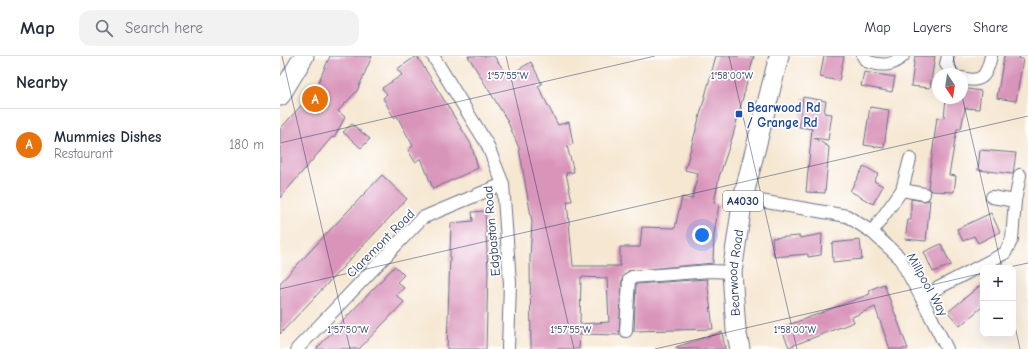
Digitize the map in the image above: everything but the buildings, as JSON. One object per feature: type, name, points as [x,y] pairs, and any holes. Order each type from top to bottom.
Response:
[{"type":"main road","points":[[280,96],[304,56]]},
{"type":"main road","name":"Bearwood Road","points":[[740,349],[736,330],[732,272],[743,198],[779,56]]},
{"type":"street","name":"Edgbaston Road","points":[[433,56],[487,144],[502,184],[510,283],[508,349]]},
{"type":"street","points":[[864,56],[866,62],[880,66],[894,64],[903,56]]},
{"type":"street","points":[[948,56],[946,64],[948,68]]},
{"type":"street","points":[[968,80],[981,78],[988,72],[991,56]]},
{"type":"street","points":[[872,232],[902,190],[910,158]]},
{"type":"street","points":[[921,297],[1005,253],[1012,239],[1015,201],[1020,175]]},
{"type":"street","name":"Claremont Road","points":[[297,349],[422,218],[502,184]]},
{"type":"street","points":[[902,190],[924,194]]},
{"type":"street","points":[[992,197],[1015,201]]},
{"type":"street","name":"Millpool Way","points":[[743,198],[847,216],[872,232],[898,258],[921,297],[947,349]]},
{"type":"street","points":[[626,331],[629,279],[632,277],[710,271],[732,272]]},
{"type":"place","name":"Mummies Dishes","points":[[315,99]]},
{"type":"place","name":"Bearwood Rd / Grange Rd","points":[[739,114]]}]
